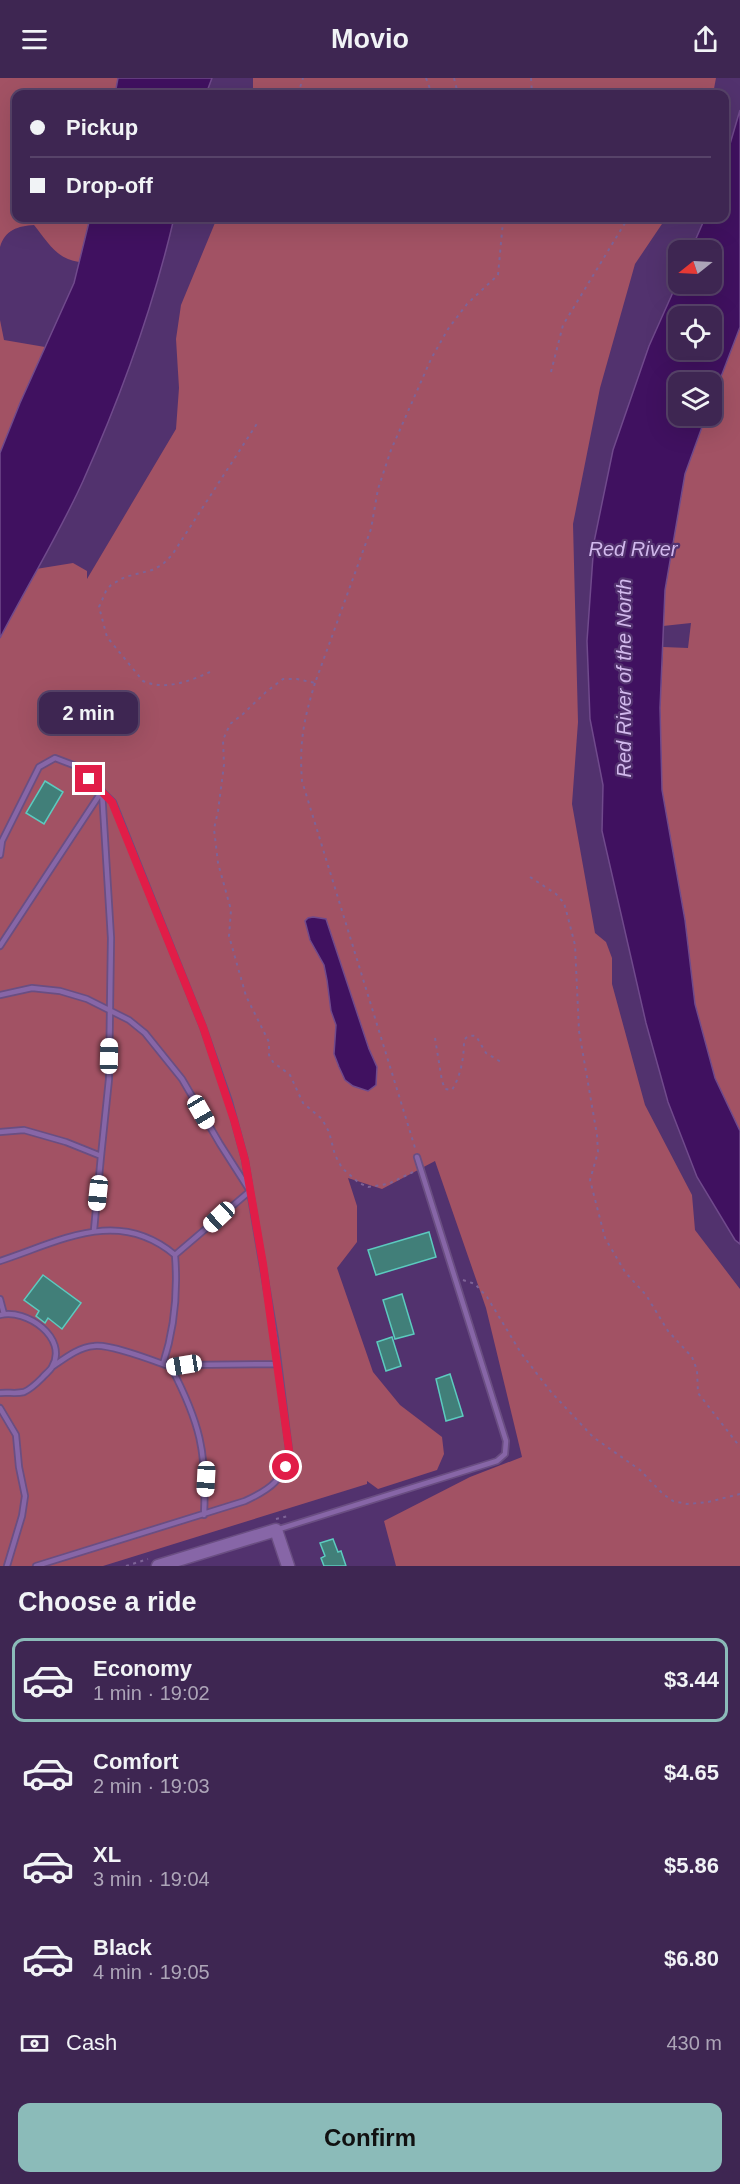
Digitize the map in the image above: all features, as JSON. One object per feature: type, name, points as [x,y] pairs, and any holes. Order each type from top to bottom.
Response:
[{"type":"street","points":[[158,1566],[276,1530],[288,1566]]},
{"type":"lane","points":[[0,855],[2,841],[39,767],[56,758],[76,766],[112,802],[203,1027],[229,1101],[245,1160],[278,1364],[289,1450],[286,1467],[273,1486],[263,1493],[204,1515],[36,1566]]},
{"type":"lane","points":[[0,946],[102,791]]},
{"type":"lane","points":[[94,1230],[109,1079],[111,938],[102,791]]},
{"type":"lane","points":[[0,995],[32,988],[60,990],[87,999],[129,1020],[145,1033],[183,1079],[250,1191]]},
{"type":"lane","points":[[0,1132],[24,1130],[66,1142],[101,1156]]},
{"type":"lane","points":[[276,1530],[497,1461],[505,1454],[506,1441],[417,1157]]},
{"type":"lane","points":[[175,1255],[250,1191]]},
{"type":"lane","points":[[0,1261],[94,1230],[132,1231],[175,1255]]},
{"type":"lane","points":[[163,1364],[176,1311],[175,1255]]},
{"type":"lane","points":[[0,1299],[2,1315],[7,1313],[25,1318],[42,1327],[51,1338],[56,1351],[52,1367]]},
{"type":"lane","points":[[0,1393],[27,1391],[52,1367],[68,1356],[95,1345],[171,1367],[278,1364]]},
{"type":"lane","points":[[171,1367],[190,1403],[201,1440],[206,1479],[204,1515]]},
{"type":"lane","points":[[0,1408],[16,1435],[25,1496],[22,1516],[7,1566]]},
{"type":"path","points":[[551,372],[562,325],[626,222]]},
{"type":"path","points":[[417,1157],[302,781],[300,751],[304,717],[371,529],[378,489],[391,450],[431,359],[448,329],[467,304],[498,275],[502,223]]},
{"type":"path","points":[[210,672],[175,684],[151,684],[143,681],[107,637],[99,608],[111,585],[125,577],[152,570],[162,565],[172,555],[258,422]]},
{"type":"path","points":[[315,683],[283,678],[230,724],[223,740],[224,765],[214,829],[218,863],[231,910],[229,936],[246,996],[268,1042],[269,1056],[290,1075],[303,1103],[322,1119],[342,1168],[359,1183],[368,1186],[388,1184],[406,1177],[421,1167]]},
{"type":"path","points":[[530,878],[556,894],[564,903],[575,945],[579,1031],[597,1135],[598,1152],[590,1180],[605,1238],[625,1272],[646,1295],[668,1331],[692,1357],[697,1370],[698,1393],[740,1447]]},
{"type":"path","points":[[435,1038],[445,1089],[452,1090],[455,1085],[462,1066],[464,1041],[472,1035],[476,1036],[486,1053],[501,1062]]},
{"type":"path","points":[[457,1279],[475,1284],[488,1298],[521,1353],[551,1392],[593,1437],[640,1470],[663,1494],[673,1501],[687,1504],[708,1502],[740,1494]]},
{"type":"shaded area","points":[[0,78],[118,78],[116,90],[12,90],[12,222],[89,222],[79,262],[58,253],[34,225],[13,230],[5,237],[0,247]]},
{"type":"shaded area","points":[[253,78],[716,78],[714,90],[253,90]]},
{"type":"shaded area","points":[[215,222],[663,222],[635,264],[600,388],[573,524],[578,722],[572,804],[595,933],[606,942],[612,958],[612,984],[645,1105],[692,1195],[695,1230],[740,1289],[740,1566],[396,1566],[384,1521],[470,1477],[522,1457],[486,1308],[435,1161],[382,1189],[348,1178],[357,1206],[357,1242],[337,1268],[373,1372],[400,1405],[442,1437],[444,1454],[437,1470],[378,1489],[367,1481],[367,1484],[103,1566],[0,1566],[0,638],[36,569],[73,563],[87,571],[87,579],[176,429],[179,388],[176,339],[181,305]]},
{"type":"shaded area","points":[[0,320],[4,340],[45,347],[0,453]]},
{"type":"shaded area","points":[[740,327],[740,1131],[715,1078],[695,1004],[685,920],[662,790],[660,708],[663,647],[688,648],[691,623],[663,626],[665,590],[685,474],[702,426],[722,426],[722,374]]},
{"type":"water","points":[[118,78],[212,78],[208,90],[116,90]]},
{"type":"water","name":"Red River","points":[[740,110],[740,327],[722,374],[722,372],[668,372],[668,426],[702,426],[685,474],[665,590],[660,708],[662,790],[685,920],[695,1004],[715,1078],[740,1131],[740,1244],[735,1240],[697,1177],[668,1102],[646,1023],[602,831],[603,785],[590,719],[587,641],[594,542],[613,450],[649,346],[672,294],[722,294],[722,240],[695,240],[703,222],[729,222],[729,147]]},
{"type":"water","points":[[89,222],[173,222],[146,318],[97,449],[64,521],[0,638],[0,453],[74,283]]},
{"type":"water","points":[[313,917],[326,919],[377,1067],[376,1085],[368,1091],[353,1086],[345,1080],[334,1054],[336,1025],[331,1011],[324,965],[310,940],[305,921]]},
{"type":"building","points":[[45,781],[63,792],[44,824],[26,813]]},
{"type":"building","points":[[429,1232],[436,1257],[376,1275],[368,1250]]},
{"type":"building","points":[[43,1275],[81,1303],[62,1329],[48,1318],[45,1323],[36,1316],[39,1311],[24,1300]]},
{"type":"building","points":[[402,1294],[414,1334],[395,1339],[383,1300]]},
{"type":"building","points":[[392,1337],[401,1366],[386,1371],[377,1342]]},
{"type":"building","points":[[450,1374],[463,1416],[446,1421],[436,1379]]},
{"type":"building","points":[[333,1539],[338,1552],[341,1551],[346,1566],[324,1566],[321,1558],[325,1556],[320,1543]]},
{"type":"route","points":[[89,779],[112,802],[123,825],[203,1027],[229,1101],[245,1160],[272,1319],[289,1450],[286,1467]]},
{"type":"water label","name":"Red River of the North","points":[[624,678]]}]
